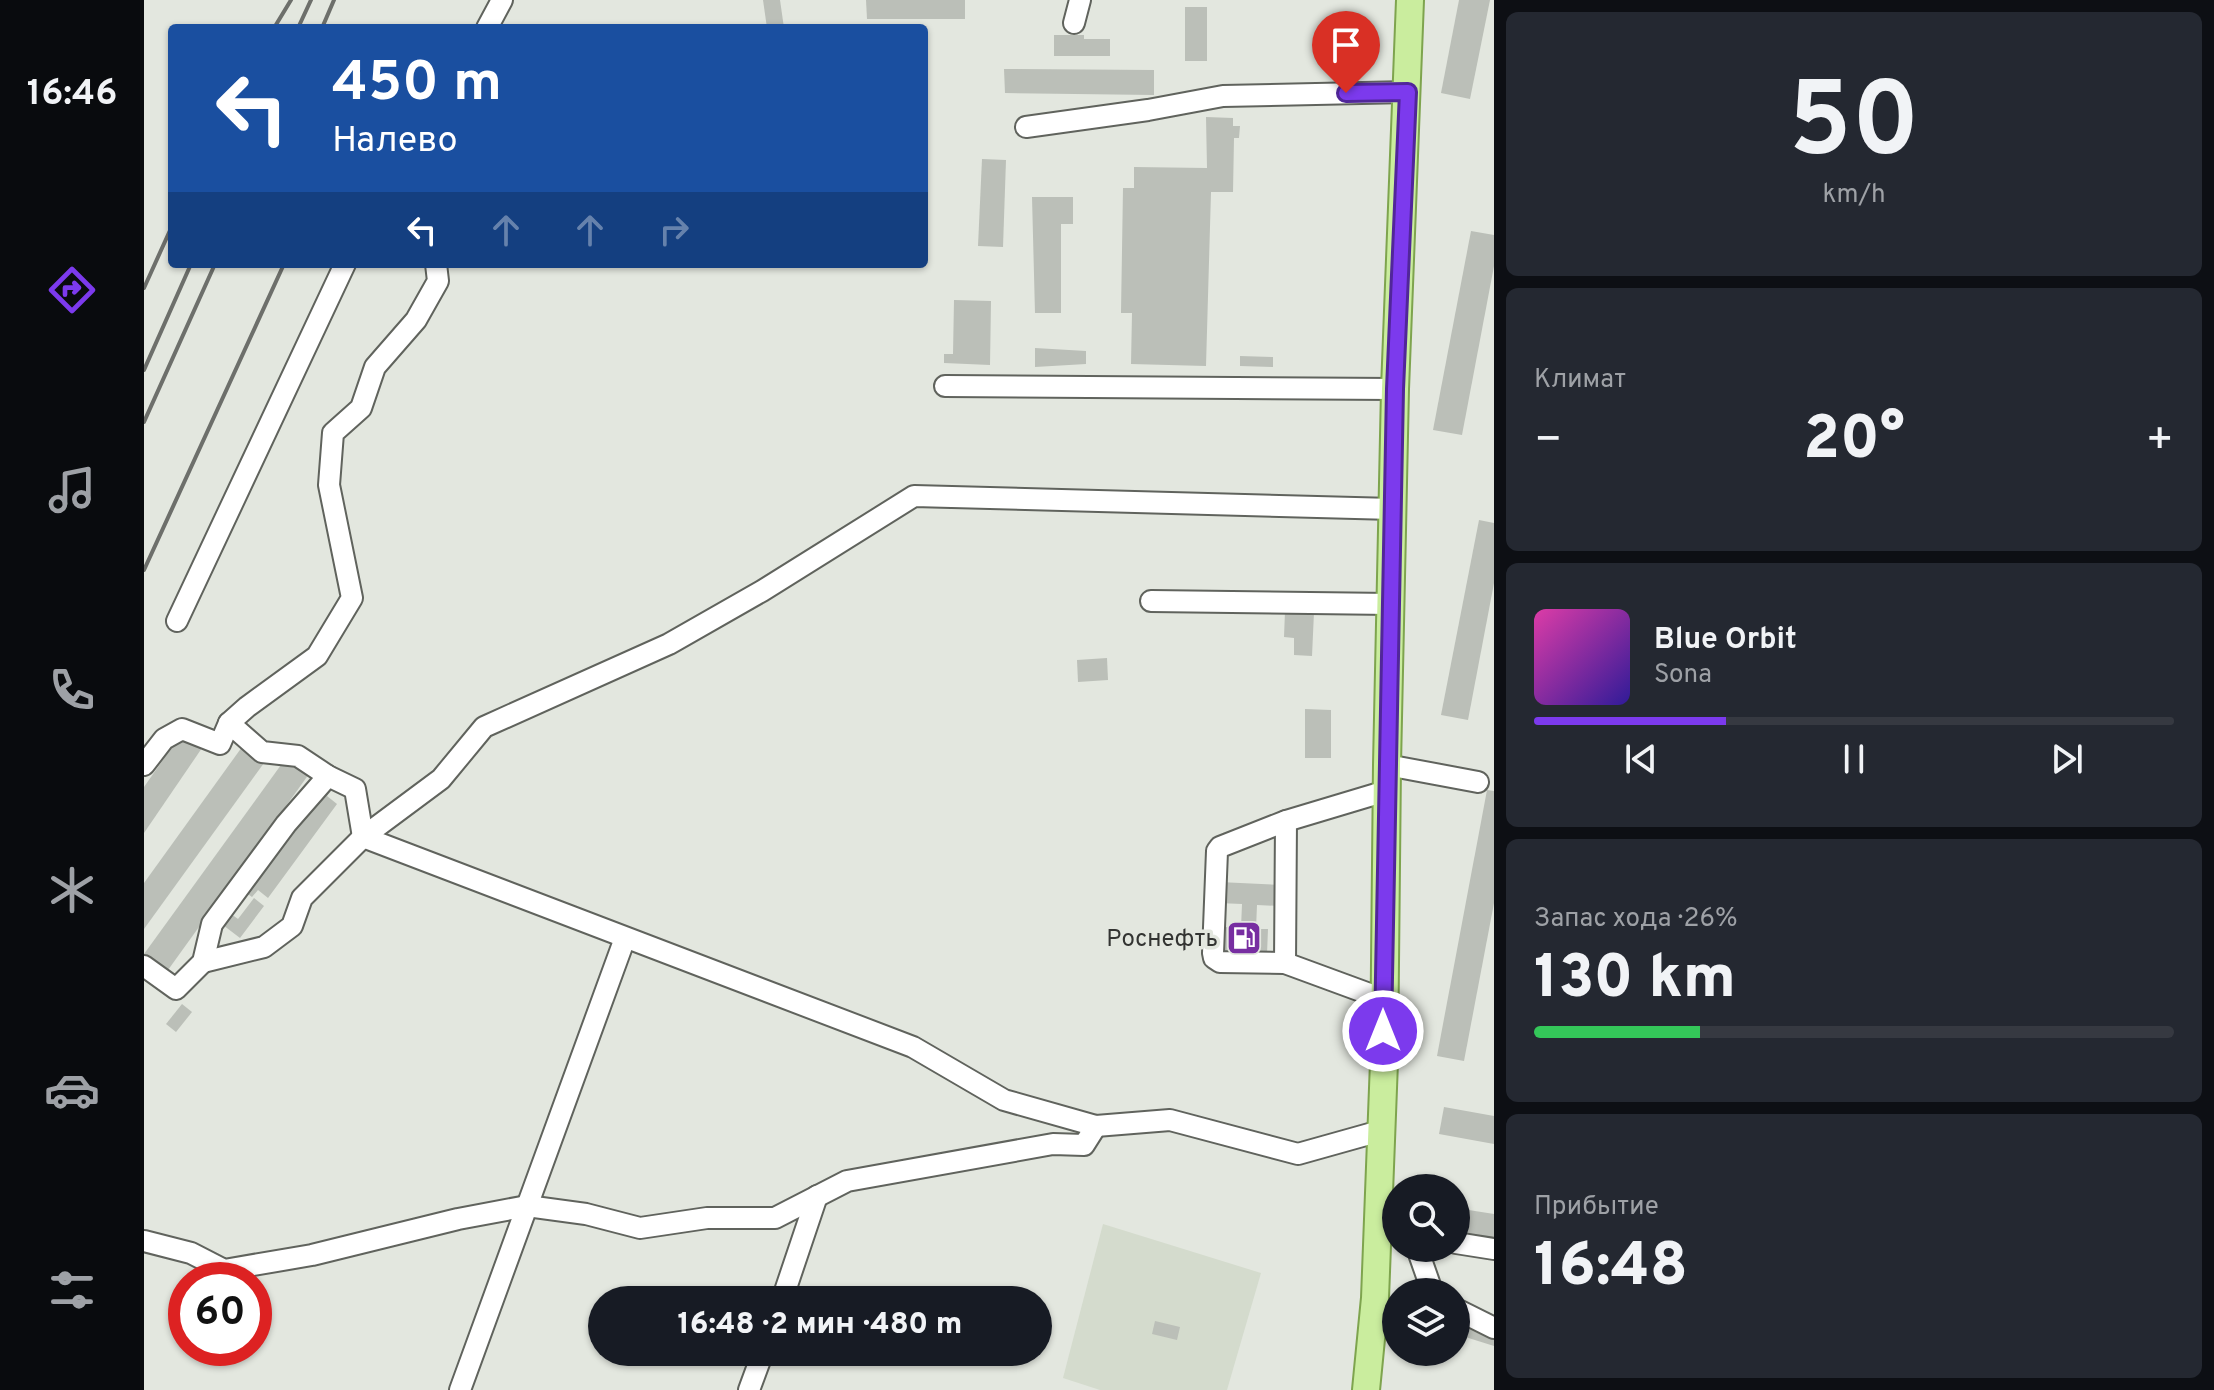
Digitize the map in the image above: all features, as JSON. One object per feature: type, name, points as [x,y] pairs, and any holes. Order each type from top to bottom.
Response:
[{"type":"main road","points":[[1383,1174],[1380,1131],[1386,778],[1395,389],[1410,0]]},
{"type":"main road","points":[[1366,1390],[1382,1260]]},
{"type":"street","points":[[489,24],[502,0]]},
{"type":"street","points":[[1074,23],[1080,0]]},
{"type":"street","points":[[1026,127],[1223,96],[1408,92]]},
{"type":"street","points":[[177,621],[343,268]]},
{"type":"street","points":[[144,765],[164,739],[182,729],[220,744],[229,723],[317,656],[352,598],[329,485],[333,433],[361,408],[375,367],[416,320],[438,281],[436,268]]},
{"type":"street","points":[[945,386],[1395,389]]},
{"type":"street","points":[[144,966],[176,989],[203,962],[264,947],[292,926],[302,898],[363,837],[441,779],[484,727],[669,644],[762,591],[914,496],[1393,509]]},
{"type":"street","points":[[1151,601],[1391,604]]},
{"type":"street","points":[[229,723],[262,752],[298,756],[355,789],[363,837]]},
{"type":"street","points":[[203,962],[212,924],[286,824],[328,776]]},
{"type":"street","points":[[1383,999],[1285,963],[1220,962],[1214,958],[1217,851],[1220,847],[1386,778],[1478,782]]},
{"type":"street","points":[[1285,963],[1286,821]]},
{"type":"street","points":[[363,837],[913,1047],[1004,1100],[1096,1126],[1170,1120],[1298,1154],[1380,1131]]},
{"type":"street","points":[[460,1390],[625,938]]},
{"type":"street","points":[[144,1241],[191,1253],[224,1270],[312,1255],[458,1219],[527,1206],[586,1214],[640,1228],[707,1218],[775,1218],[847,1181],[1053,1144],[1084,1145],[1096,1126]]},
{"type":"street","points":[[787,1286],[817,1196]]},
{"type":"street","points":[[1470,1245],[1494,1249]]},
{"type":"street","points":[[1470,1316],[1494,1328]]},
{"type":"street","points":[[749,1390],[758,1366]]},
{"type":"shaded area","points":[[1103,1224],[1261,1273],[1227,1390],[1100,1390],[1063,1378]]},
{"type":"building","points":[[763,0],[780,0],[783,24],[766,24]]},
{"type":"building","points":[[866,0],[965,0],[965,19],[867,19]]},
{"type":"building","points":[[1459,0],[1490,0],[1470,99],[1441,93]]},
{"type":"building","points":[[1185,7],[1207,7],[1207,61],[1185,61]]},
{"type":"building","points":[[1054,35],[1110,39],[1110,56],[1054,56]]},
{"type":"building","points":[[1004,69],[1154,70],[1154,95],[1005,93]]},
{"type":"building","points":[[1206,117],[1233,118],[1233,126],[1240,126],[1239,138],[1234,138],[1233,192],[1211,192],[1206,366],[1131,364],[1132,313],[1121,313],[1123,188],[1134,188],[1134,167],[1207,168]]},
{"type":"building","points":[[982,159],[1006,160],[1003,247],[978,246]]},
{"type":"building","points":[[1032,197],[1073,197],[1073,224],[1061,224],[1061,313],[1035,313]]},
{"type":"building","points":[[1471,231],[1494,235],[1494,266],[1462,435],[1433,430]]},
{"type":"building","points":[[954,300],[991,301],[990,365],[944,363],[944,354],[953,354]]},
{"type":"building","points":[[1035,348],[1086,351],[1086,364],[1035,367]]},
{"type":"building","points":[[1240,356],[1273,357],[1273,367],[1240,366]]},
{"type":"building","points":[[1479,520],[1494,523],[1494,583],[1468,720],[1441,715]]},
{"type":"building","points":[[1285,611],[1314,612],[1312,656],[1294,655],[1294,638],[1284,637]]},
{"type":"building","points":[[1107,658],[1108,680],[1078,682],[1077,660]]},
{"type":"building","points":[[1305,709],[1331,710],[1331,758],[1305,758]]},
{"type":"building","points":[[181,734],[202,748],[144,833],[144,787]]},
{"type":"building","points":[[242,747],[264,763],[144,929],[144,883]]},
{"type":"building","points":[[286,758],[309,774],[168,970],[144,954]]},
{"type":"building","points":[[319,781],[331,790],[327,796],[337,804],[268,898],[258,890],[252,897],[241,889]]},
{"type":"building","points":[[1487,790],[1494,791],[1494,903],[1464,1061],[1437,1056]]},
{"type":"building","points":[[1219,882],[1282,885],[1281,906],[1257,905],[1256,929],[1268,929],[1267,954],[1224,952],[1225,927],[1241,928],[1242,904],[1218,903]]},
{"type":"building","points":[[254,898],[264,906],[240,938],[219,922],[227,911],[238,919]]},
{"type":"building","points":[[182,1004],[192,1012],[176,1032],[166,1024]]},
{"type":"building","points":[[1444,1107],[1494,1116],[1494,1144],[1439,1134]]},
{"type":"building","points":[[1470,1210],[1494,1214],[1494,1241],[1470,1237]]},
{"type":"building","points":[[1155,1321],[1180,1327],[1177,1340],[1152,1334]]},
{"type":"building","points":[[1470,1326],[1494,1334],[1494,1346],[1470,1338]]},
{"type":"railway","points":[[276,24],[291,0]]},
{"type":"railway","points":[[300,24],[311,0]]},
{"type":"railway","points":[[324,24],[334,0]]},
{"type":"railway","points":[[144,288],[168,235]]},
{"type":"railway","points":[[144,370],[189,268]]},
{"type":"railway","points":[[144,422],[213,268]]},
{"type":"railway","points":[[144,570],[282,268]]},
{"type":"place","name":"Роснефть","points":[[1244,938]]},
{"type":"route","points":[[1346,93],[1408,92],[1395,389],[1383,1031]]}]
